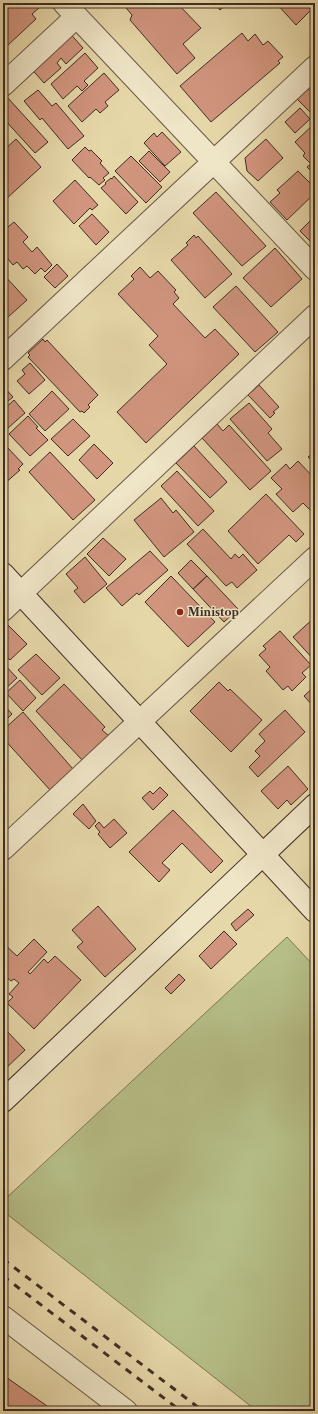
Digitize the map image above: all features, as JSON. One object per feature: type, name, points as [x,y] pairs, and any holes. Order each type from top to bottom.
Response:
[{"type":"street","points":[[3,85],[70,10],[315,269]]},
{"type":"street","points":[[3,359],[315,67]]},
{"type":"street","points":[[3,610],[315,316]]},
{"type":"street","points":[[3,850],[315,558]]},
{"type":"street","points":[[3,574],[315,911]]},
{"type":"street","points":[[3,1102],[315,805]]},
{"type":"street","points":[[3,1318],[126,1411]]},
{"type":"green space","points":[[287,937],[315,967],[315,1411],[257,1411],[3,1211],[3,1201]]},
{"type":"building","points":[[8,3],[37,3],[40,7],[32,14],[36,19],[8,45],[7,43],[3,46],[3,7]]},
{"type":"building","points":[[122,3],[177,3],[201,28],[183,44],[195,58],[177,74],[130,20],[132,15]]},
{"type":"building","points":[[214,3],[228,3],[220,10]]},
{"type":"building","points":[[276,3],[311,3],[314,7],[296,25]]},
{"type":"building","points":[[66,29],[83,48],[66,64],[61,58],[57,63],[61,68],[44,83],[27,64]]},
{"type":"building","points":[[242,33],[248,41],[255,34],[263,45],[268,41],[283,57],[278,61],[280,63],[211,122],[180,86]]},
{"type":"building","points":[[85,53],[98,68],[84,81],[88,85],[82,91],[77,86],[63,99],[51,84]]},
{"type":"building","points":[[104,73],[119,90],[105,102],[108,106],[100,113],[96,109],[82,122],[68,106]]},
{"type":"building","points":[[306,87],[315,96],[314,116],[296,98]]},
{"type":"building","points":[[38,90],[52,106],[56,103],[84,136],[68,149],[42,118],[40,120],[24,101]]},
{"type":"building","points":[[7,97],[48,142],[35,153],[3,118],[3,101]]},
{"type":"building","points":[[300,108],[310,119],[295,133],[285,122]]},
{"type":"building","points":[[314,124],[315,175],[307,167],[311,164],[303,156],[305,153],[295,142]]},
{"type":"building","points":[[3,126],[7,130],[3,134]]},
{"type":"building","points":[[162,132],[181,152],[165,166],[144,143],[154,133],[157,137]]},
{"type":"building","points":[[16,139],[41,167],[6,199],[3,196],[3,151]]},
{"type":"building","points":[[266,139],[283,158],[258,181],[247,171],[245,158]]},
{"type":"building","points":[[85,147],[89,151],[91,150],[102,161],[100,163],[109,173],[103,178],[105,180],[99,185],[90,177],[89,178],[72,160]]},
{"type":"building","points":[[149,151],[170,172],[160,182],[139,161]]},
{"type":"building","points":[[131,156],[162,187],[146,203],[115,171]]},
{"type":"building","points":[[298,171],[315,188],[315,193],[287,220],[270,202],[280,193],[277,190]]},
{"type":"building","points":[[114,176],[138,202],[126,214],[101,188]]},
{"type":"building","points":[[75,180],[98,205],[92,210],[90,208],[74,224],[53,201]]},
{"type":"building","points":[[216,192],[266,246],[242,266],[193,213]]},
{"type":"building","points":[[92,214],[109,232],[96,245],[79,226]]},
{"type":"building","points":[[314,217],[315,218],[315,246],[300,231]]},
{"type":"building","points":[[14,222],[28,237],[23,242],[32,252],[37,247],[52,265],[45,272],[41,268],[35,274],[27,266],[23,269],[17,262],[13,265],[3,253],[3,231]]},
{"type":"building","points":[[194,235],[196,238],[198,236],[232,274],[205,298],[171,260],[188,245],[186,243]]},
{"type":"building","points":[[275,248],[302,279],[271,307],[243,278]]},
{"type":"building","points":[[57,264],[68,276],[55,288],[44,277]]},
{"type":"building","points":[[140,267],[150,278],[158,271],[176,290],[174,292],[179,298],[173,304],[205,338],[215,329],[239,354],[146,443],[117,412],[167,364],[149,345],[158,336],[118,294],[134,279],[131,276]]},
{"type":"building","points":[[3,274],[27,300],[8,317],[3,311]]},
{"type":"building","points":[[236,286],[278,332],[255,352],[213,307]]},
{"type":"building","points":[[315,337],[315,348],[310,342]]},
{"type":"building","points":[[43,339],[45,342],[47,340],[98,395],[88,405],[90,407],[84,413],[82,411],[80,412],[28,357],[30,355],[28,353]]},
{"type":"building","points":[[30,363],[45,380],[29,394],[17,381],[25,374],[22,370]]},
{"type":"building","points":[[259,385],[279,407],[273,412],[275,413],[270,418],[248,395]]},
{"type":"building","points":[[3,386],[13,397],[3,405]]},
{"type":"building","points":[[52,391],[69,409],[45,431],[29,414]]},
{"type":"building","points":[[14,400],[25,413],[8,428],[3,423],[3,410]]},
{"type":"building","points":[[249,403],[272,429],[268,433],[282,449],[267,461],[230,419]]},
{"type":"building","points":[[28,416],[38,427],[36,428],[48,440],[30,456],[9,434]]},
{"type":"building","points":[[73,419],[90,436],[68,456],[51,439]]},
{"type":"building","points":[[217,424],[223,431],[229,425],[271,471],[250,490],[202,438]]},
{"type":"building","points":[[94,444],[113,463],[97,479],[79,460]]},
{"type":"building","points":[[194,446],[227,482],[210,498],[176,463]]},
{"type":"building","points":[[7,447],[23,464],[18,469],[20,470],[3,485],[3,450]]},
{"type":"building","points":[[315,451],[315,464],[308,457]]},
{"type":"building","points":[[50,452],[95,500],[73,520],[29,472]]},
{"type":"building","points":[[298,461],[315,479],[315,506],[311,511],[303,503],[293,512],[276,494],[282,489],[271,478],[286,464],[290,469]]},
{"type":"building","points":[[177,471],[214,511],[198,526],[161,486]]},
{"type":"building","points":[[266,494],[304,534],[296,542],[289,535],[258,564],[228,531]]},
{"type":"building","points":[[161,498],[173,513],[176,510],[194,532],[164,557],[134,520]]},
{"type":"building","points":[[203,529],[231,559],[235,554],[239,558],[243,554],[257,570],[237,588],[232,582],[226,586],[187,544]]},
{"type":"building","points":[[103,538],[126,559],[109,576],[87,554]]},
{"type":"building","points":[[150,551],[168,570],[139,595],[137,593],[122,606],[106,588]]},
{"type":"building","points":[[85,557],[107,584],[84,603],[74,591],[78,588],[66,574]]},
{"type":"building","points":[[191,560],[207,576],[193,589],[178,573]]},
{"type":"building","name":"Ministop","points":[[171,576],[215,622],[188,647],[145,602]]},
{"type":"building","points":[[207,576],[238,609],[224,622],[193,589]]},
{"type":"building","points":[[315,617],[315,661],[293,637]]},
{"type":"building","points":[[8,625],[27,644],[10,660],[3,653],[3,630]]},
{"type":"building","points":[[280,631],[311,665],[302,673],[306,677],[292,691],[288,686],[283,690],[266,671],[270,667],[259,655],[266,649],[263,646]]},
{"type":"building","points":[[36,654],[60,678],[42,695],[18,670]]},
{"type":"building","points":[[3,663],[17,678],[4,690],[3,689]]},
{"type":"building","points":[[20,680],[36,698],[23,711],[6,693]]},
{"type":"building","points":[[219,682],[228,691],[230,689],[262,720],[231,752],[190,711]]},
{"type":"building","points":[[64,684],[105,727],[102,730],[109,736],[83,761],[36,711]]},
{"type":"building","points":[[315,686],[315,708],[304,696]]},
{"type":"building","points":[[3,704],[12,714],[3,723]]},
{"type":"building","points":[[285,710],[305,732],[258,777],[249,767],[260,756],[255,751],[265,741],[259,734]]},
{"type":"building","points":[[23,712],[73,769],[50,790],[3,738],[3,730]]},
{"type":"building","points":[[288,766],[308,789],[291,805],[287,800],[278,809],[261,791]]},
{"type":"building","points":[[160,787],[168,795],[153,810],[142,798],[150,791],[153,794]]},
{"type":"building","points":[[83,804],[96,821],[89,829],[73,814]]},
{"type":"building","points":[[173,810],[223,861],[211,873],[182,843],[162,863],[170,870],[159,882],[129,852]]},
{"type":"building","points":[[114,819],[127,833],[110,848],[98,834],[100,832],[95,826],[99,822],[104,828]]},
{"type":"building","points":[[98,906],[136,949],[105,977],[77,947],[83,942],[72,930]]},
{"type":"building","points":[[248,909],[254,915],[236,931],[231,924]]},
{"type":"building","points":[[224,931],[237,944],[211,969],[199,956]]},
{"type":"building","points":[[34,939],[47,952],[28,972],[30,974],[44,959],[48,963],[55,956],[81,980],[34,1029],[7,1003],[13,997],[9,994],[19,983],[14,979],[11,981],[3,974],[3,943],[17,956]]},
{"type":"building","points":[[179,974],[185,980],[171,994],[165,988]]},
{"type":"building","points":[[3,1027],[25,1050],[3,1071]]},
{"type":"building","points":[[3,1375],[47,1406],[43,1411],[3,1411]]},
{"type":"railway","points":[[3,1259],[203,1411]]},
{"type":"railway","points":[[3,1276],[181,1411]]},
{"type":"place","name":"Ministop","points":[[180,612]]}]
